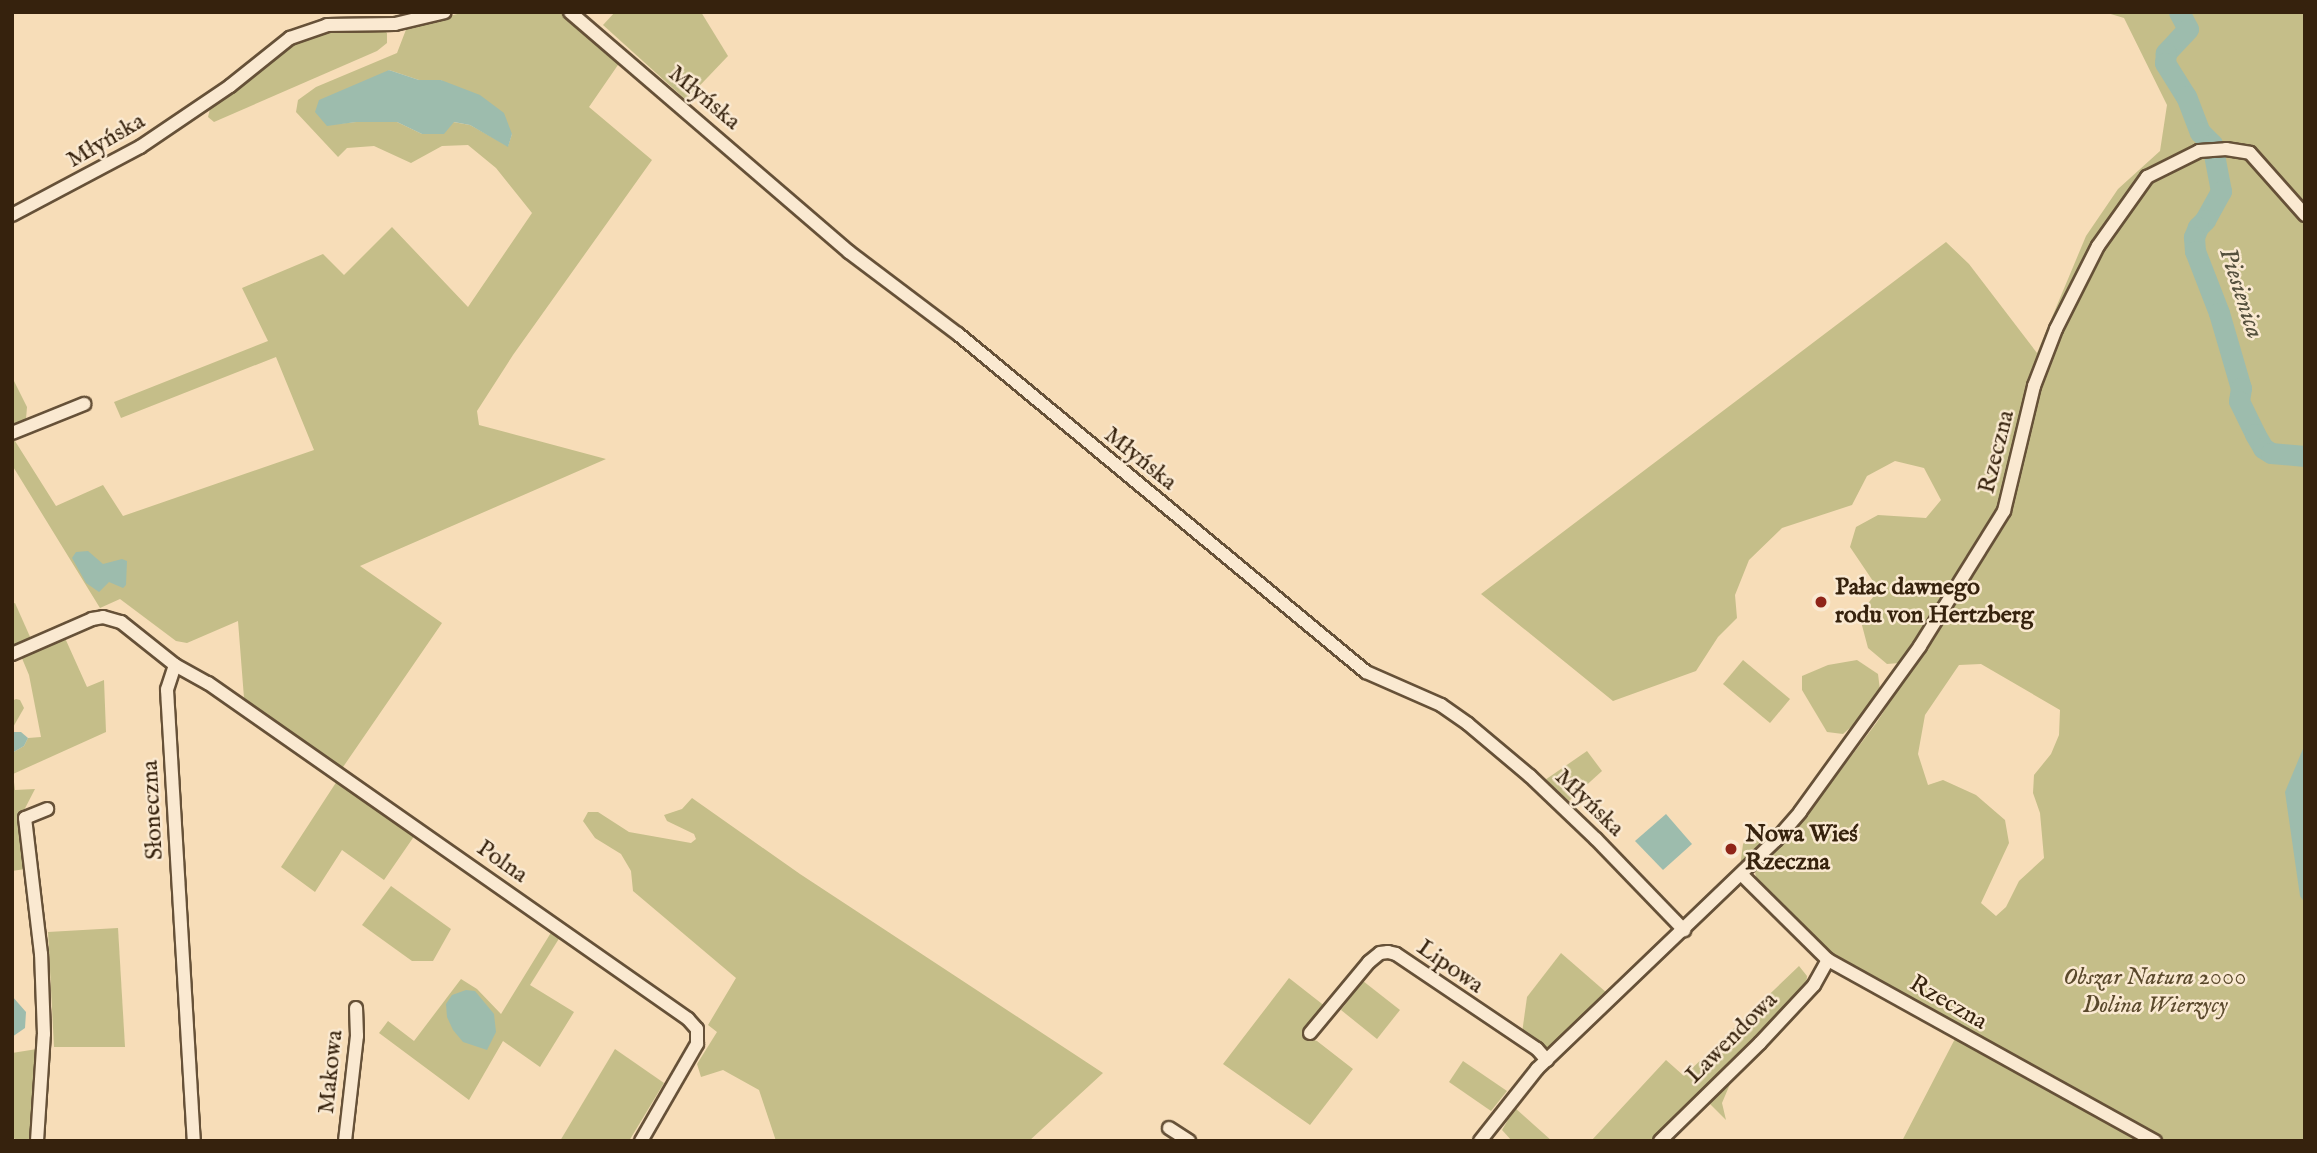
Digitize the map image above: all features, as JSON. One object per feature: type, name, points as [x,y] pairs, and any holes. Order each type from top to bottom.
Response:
[{"type":"street","name":"Młyńska","points":[[12,215],[140,147],[230,86],[290,38],[327,25],[395,24],[445,12]]},
{"type":"street","name":"Młyńska","points":[[570,12],[849,252],[958,334],[1366,672],[1441,705],[1468,724],[1530,776],[1596,839],[1684,930]]},
{"type":"street","name":"Rzeczna","points":[[1480,1141],[1546,1060],[1742,874],[1800,812],[1920,646],[2004,511],[2034,386],[2056,329],[2098,246],[2147,177],[2199,151],[2226,149],[2250,153],[2305,215]]},
{"type":"street","points":[[12,433],[84,404]]},
{"type":"street","points":[[12,654],[103,617],[129,627],[175,665]]},
{"type":"street","name":"Słoneczna","points":[[175,665],[167,690],[194,1141]]},
{"type":"street","name":"Polna","points":[[175,665],[219,690],[688,1019],[697,1029],[697,1044],[641,1141]]},
{"type":"street","points":[[37,1141],[44,1034],[41,954],[25,817],[47,809]]},
{"type":"street","name":"Rzeczna","points":[[1742,874],[1828,960],[2155,1141]]},
{"type":"street","name":"Lipowa","points":[[1310,1033],[1369,962],[1380,953],[1388,952],[1396,954],[1537,1049],[1546,1060]]},
{"type":"street","name":"Lawendowa","points":[[1660,1141],[1760,1043],[1814,985],[1828,960]]},
{"type":"street","name":"Makowa","points":[[345,1141],[357,1036],[356,1008]]},
{"type":"street","points":[[1169,1128],[1189,1141]]},
{"type":"green space","points":[[465,12],[560,12],[620,62],[589,107],[652,160],[513,355],[477,411],[479,425],[606,459],[360,566],[442,623],[341,770],[244,698],[238,621],[187,643],[176,641],[120,599],[100,608],[12,465],[12,442],[15,441],[56,506],[103,485],[123,516],[314,450],[276,357],[121,418],[114,402],[268,341],[242,288],[323,254],[344,275],[392,227],[468,307],[532,213],[496,168],[468,145],[442,146],[411,163],[374,146],[347,148],[338,157],[296,112],[298,100],[316,87],[397,53],[407,27]],"holes":[[[389,70],[419,80],[441,80],[512,134],[508,146],[470,125],[453,122],[443,134],[422,134],[397,122],[327,125]]]},
{"type":"green space","points":[[615,12],[701,12],[728,56],[686,100],[603,25]]},
{"type":"green space","name":"Obszar Natura 2000 Dolina Wierzycy","points":[[2104,12],[2305,12],[2305,1141],[1902,1141],[1959,1031],[1834,959],[1757,882],[1755,872],[1810,811],[1877,722],[1923,650],[1912,643],[1899,663],[1887,664],[1868,648],[1859,614],[1879,590],[1850,547],[1856,527],[1878,515],[1926,518],[1941,500],[1924,468],[1895,461],[1867,476],[1852,505],[1782,528],[1749,560],[1735,595],[1737,618],[1718,637],[1696,671],[1613,701],[1481,594],[1946,242],[1969,264],[2037,353],[2086,236],[2118,189],[2160,151],[2167,105],[2124,18]],"holes":[[[1981,664],[2060,710],[2059,735],[2051,754],[2034,775],[2033,793],[2040,813],[2044,858],[2019,881],[2006,907],[1996,916],[1981,903],[2009,843],[2005,820],[1976,795],[1943,780],[1928,785],[1918,754],[1925,715],[1959,665]]]},
{"type":"green space","points":[[382,29],[387,33],[387,43],[377,51],[214,122],[208,117],[210,109],[220,100],[299,41],[325,30]]},
{"type":"green space","points":[[12,377],[27,407],[26,419],[12,427]]},
{"type":"green space","points":[[15,603],[31,639],[12,647],[12,604]]},
{"type":"green space","points":[[65,638],[87,687],[104,680],[106,732],[13,774],[15,790],[35,789],[19,820],[25,869],[12,871],[12,753],[24,746],[28,738],[41,737],[29,675],[21,656]]},
{"type":"green space","points":[[1743,660],[1790,699],[1770,723],[1723,684]]},
{"type":"green space","points":[[1857,660],[1878,674],[1880,690],[1860,719],[1843,734],[1827,732],[1802,690],[1802,676],[1828,665]]},
{"type":"green space","points":[[20,700],[24,708],[12,729],[12,701]]},
{"type":"green space","points":[[1587,751],[1602,771],[1569,801],[1545,780]]},
{"type":"green space","points":[[337,781],[415,835],[384,880],[342,850],[315,892],[281,867]]},
{"type":"green space","points":[[692,798],[800,874],[1103,1073],[1029,1141],[776,1141],[759,1090],[723,1070],[701,1077],[697,1064],[717,1032],[708,1025],[736,978],[633,891],[631,871],[621,854],[595,838],[583,821],[588,812],[598,812],[629,832],[691,843],[696,839],[694,834],[667,821],[664,815],[682,809]]},
{"type":"green space","points":[[1751,834],[1759,836],[1763,844],[1740,867],[1743,844]]},
{"type":"green space","points":[[391,886],[451,929],[433,961],[412,961],[362,925]]},
{"type":"green space","points":[[118,928],[125,1047],[54,1047],[48,932]]},
{"type":"green space","points":[[552,931],[560,937],[530,985],[574,1012],[540,1067],[503,1041],[469,1100],[379,1033],[388,1021],[414,1041],[461,979],[477,989],[501,1014]]},
{"type":"green space","points":[[1561,953],[1607,993],[1547,1048],[1522,1033],[1527,997]]},
{"type":"green space","points":[[1799,966],[1807,976],[1806,987],[1744,1062],[1730,1084],[1722,1103],[1726,1120],[1706,1100],[1672,1141],[1591,1141],[1666,1060],[1684,1076]]},
{"type":"green space","points":[[1289,978],[1326,1007],[1303,1036],[1317,1041],[1353,1069],[1310,1125],[1223,1064]]},
{"type":"green space","points":[[1363,981],[1400,1010],[1377,1039],[1341,1010]]},
{"type":"green space","points":[[37,1049],[30,1141],[18,1141],[12,1137],[12,1053]]},
{"type":"green space","points":[[615,1049],[664,1083],[629,1141],[560,1141]]},
{"type":"green space","points":[[1463,1061],[1507,1091],[1491,1111],[1449,1082]]},
{"type":"green space","points":[[1515,1108],[1552,1141],[1512,1141],[1502,1130]]},
{"type":"shaded area","points":[[389,70],[419,80],[441,80],[480,95],[504,113],[512,134],[508,147],[470,125],[454,122],[444,134],[422,134],[397,122],[356,122],[327,126],[315,112],[319,100]]},
{"type":"shaded area","points":[[88,551],[103,564],[122,559],[127,561],[126,585],[123,588],[109,582],[99,592],[86,583],[72,558],[76,552]]},
{"type":"shaded area","points":[[12,732],[21,732],[28,738],[24,746],[12,753]]},
{"type":"shaded area","points":[[2305,744],[2305,903],[2300,896],[2285,792]]},
{"type":"shaded area","points":[[1666,814],[1692,844],[1663,870],[1635,841]]},
{"type":"shaded area","points":[[466,990],[475,991],[494,1014],[496,1032],[487,1050],[463,1042],[447,1017],[446,1004],[452,995]]},
{"type":"shaded area","points":[[12,996],[26,1012],[25,1028],[12,1037]]},
{"type":"waterway","name":"Piesienica","points":[[2179,12],[2188,29],[2166,53],[2165,63],[2186,96],[2200,132],[2212,144],[2221,191],[2205,220],[2198,227],[2194,237],[2195,251],[2219,313],[2241,388],[2239,401],[2255,434],[2263,448],[2271,453],[2305,456]]},
{"type":"place","name":"Pałac dawnego rodu von Hertzberg","points":[[1821,602]]},
{"type":"place","name":"Nowa Wieś Rzeczna","points":[[1731,849]]}]
